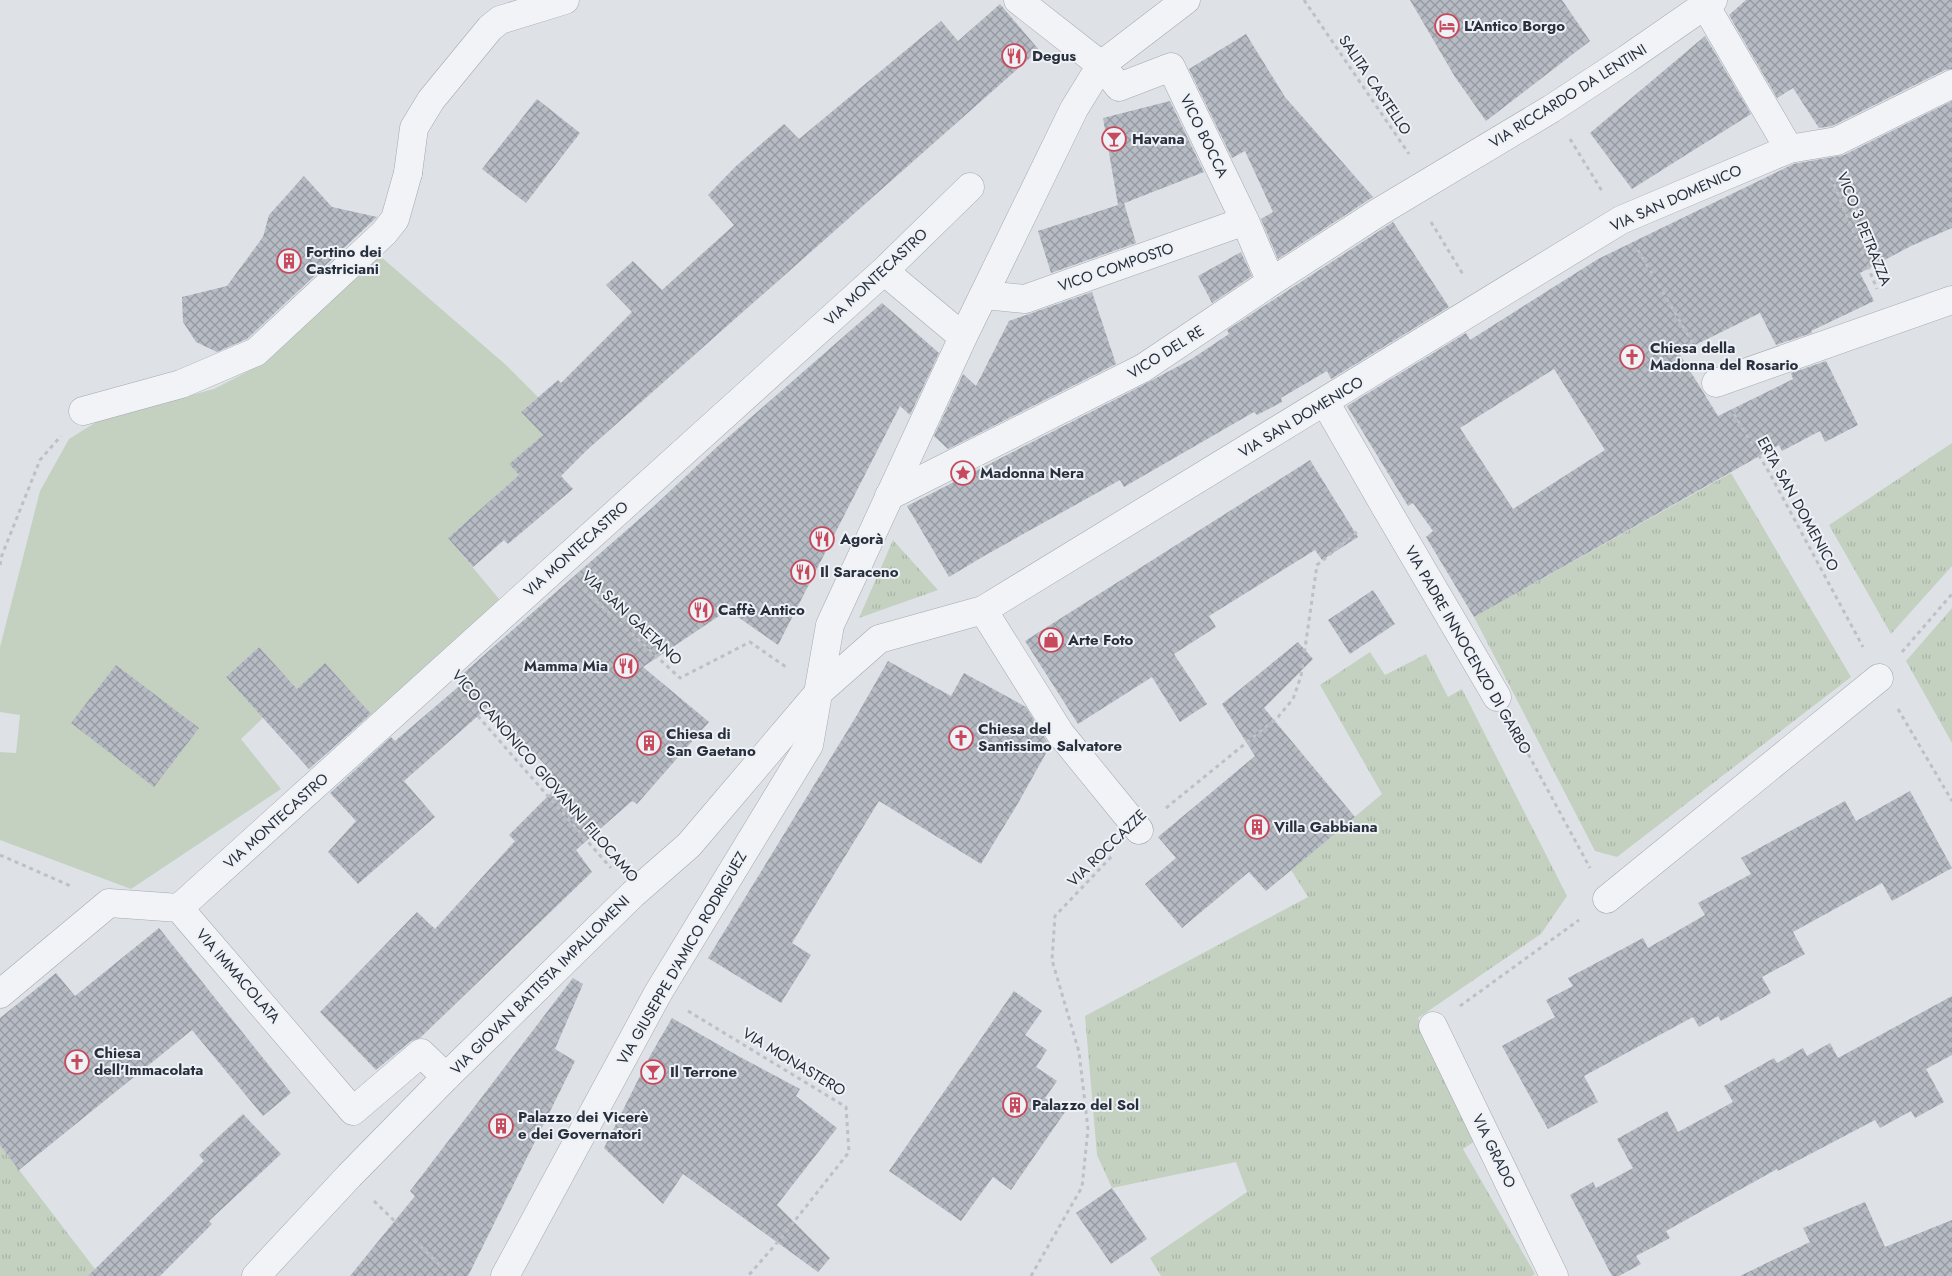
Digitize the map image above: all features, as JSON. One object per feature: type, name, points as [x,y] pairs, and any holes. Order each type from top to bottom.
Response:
[{"type":"street","points":[[83,411],[181,384],[256,352],[384,233],[395,219],[408,173],[414,128],[431,100],[490,28],[500,20],[565,0]]},
{"type":"street","points":[[1018,0],[1101,65],[1186,0]]},
{"type":"street","points":[[1709,3],[1790,149]]},
{"type":"street","name":"VIA RICCARDO DA LENTINI","points":[[1420,187],[1627,59],[1709,3]]},
{"type":"street","name":"VICO BOCCA","points":[[1101,65],[1119,87],[1171,67],[1245,221],[1271,282]]},
{"type":"street","name":"VIA GIUSEPPE D'AMICO RODRIGUEZ","points":[[506,1276],[658,992],[809,744],[820,691],[830,625],[963,337],[1074,109],[1101,65]]},
{"type":"street","name":"VIA SAN DOMENICO","points":[[820,691],[879,639],[983,610],[1621,220],[1790,149],[1837,141],[1952,84]]},
{"type":"street","name":"VIA MONTECASTRO","points":[[179,908],[884,272],[970,187]]},
{"type":"street","name":"VICO DEL RE","points":[[889,496],[1143,368],[1271,282],[1420,187]]},
{"type":"street","name":"VICO COMPOSTO","points":[[984,295],[1025,299],[1245,221]]},
{"type":"street","points":[[884,272],[963,337]]},
{"type":"street","points":[[1716,383],[1952,300]]},
{"type":"street","name":"VIA PADRE INNOCENZO DI GARBO","points":[[1325,402],[1497,697]]},
{"type":"street","points":[[983,610],[1060,733],[1139,830]]},
{"type":"street","points":[[1607,899],[1879,678]]},
{"type":"street","name":"VIA GIOVAN BATTISTA IMPALLOMENI","points":[[256,1276],[349,1176],[446,1077],[633,894],[689,845],[820,691]]},
{"type":"street","points":[[0,994],[109,903],[179,908]]},
{"type":"street","name":"VIA IMMACOLATA","points":[[179,908],[353,1111],[421,1052],[446,1077]]},
{"type":"street","name":"VIA GRADO","points":[[1434,1026],[1554,1276]]},
{"type":"path","name":"SALITA CASTELLO","points":[[1304,0],[1420,187],[1483,306]]},
{"type":"path","name":"ERTA SAN DOMENICO","points":[[1550,108],[1621,220],[1770,474],[1879,678],[1952,801]]},
{"type":"path","name":"VICO 3 PETRAZZA","points":[[1817,144],[1891,322]]},
{"type":"path","points":[[0,565],[2,555],[40,460],[83,411]]},
{"type":"path","name":"VIA ROCCAZZE","points":[[1032,1276],[1082,1187],[1088,1129],[1079,1052],[1052,960],[1055,916],[1139,830],[1278,717],[1293,699],[1301,676],[1317,565],[1386,508]]},
{"type":"path","name":"VIA SAN GAETANO","points":[[558,566],[680,678],[750,642],[820,691]]},
{"type":"path","points":[[1879,678],[1952,594]]},
{"type":"path","name":"VICO CANONICO GIOVANNI FILOCAMO","points":[[441,673],[633,894]]},
{"type":"path","name":"VIA PADRE INNOCENZO DI GARBO","points":[[1497,697],[1607,899]]},
{"type":"path","points":[[0,855],[109,903]]},
{"type":"path","points":[[1434,1026],[1607,899]]},
{"type":"path","name":"VIA MONASTERO","points":[[658,992],[846,1107],[849,1152],[782,1237],[748,1276]]},
{"type":"path","points":[[349,1176],[451,1276]]},
{"type":"green space","points":[[380,256],[506,365],[538,397],[521,412],[543,435],[509,464],[519,475],[448,538],[500,600],[371,715],[325,664],[297,689],[259,647],[226,677],[263,718],[241,739],[281,789],[131,889],[0,840],[0,752],[16,753],[20,715],[0,712],[0,647],[40,491],[69,439],[101,419],[214,389],[262,364]]},
{"type":"green space","points":[[1952,443],[1952,566],[1891,634],[1829,525]]},
{"type":"green space","points":[[1731,473],[1851,677],[1617,857],[1595,851],[1474,617]]},
{"type":"green space","points":[[893,540],[938,590],[859,618]]},
{"type":"green space","points":[[1952,608],[1952,743],[1906,661]]},
{"type":"green space","points":[[1370,652],[1385,675],[1426,654],[1448,697],[1462,689],[1567,896],[1541,934],[1418,1018],[1478,1139],[1463,1149],[1535,1274],[1532,1276],[1161,1276],[1150,1258],[1247,1192],[1236,1162],[1112,1188],[1097,1155],[1085,1016],[1308,897],[1291,870],[1382,794],[1320,685]]},
{"type":"green space","points":[[0,1145],[95,1269],[101,1276],[0,1276]]},
{"type":"building","points":[[1410,0],[1562,0],[1590,41],[1486,121],[1455,77]]},
{"type":"building","points":[[1746,0],[1952,0],[1952,69],[1945,70],[1832,126],[1819,128],[1793,88],[1777,98],[1729,15]]},
{"type":"building","points":[[1000,4],[1039,50],[587,450],[561,476],[573,489],[508,544],[504,540],[473,567],[448,538],[519,475],[509,464],[543,435],[521,412],[558,380],[561,383],[632,312],[606,285],[633,261],[662,290],[734,225],[708,195],[735,167],[784,124],[799,139],[941,21],[958,41]]},
{"type":"building","points":[[1246,34],[1285,97],[1373,197],[1278,259],[1261,219],[1273,212],[1245,151],[1232,158],[1189,69]]},
{"type":"building","points":[[1705,36],[1751,114],[1632,189],[1590,133]]},
{"type":"building","points":[[537,99],[580,133],[526,203],[482,169]]},
{"type":"building","points":[[1170,101],[1204,172],[1124,203],[1136,243],[1051,273],[1038,231],[1118,205],[1103,118]]},
{"type":"building","points":[[1952,101],[1952,228],[1911,246],[1860,273],[1874,301],[1811,331],[1812,333],[1776,345],[1760,313],[1679,353],[1718,416],[1793,379],[1791,373],[1826,361],[1858,425],[1825,442],[1820,431],[1782,451],[1779,445],[1474,617],[1426,537],[1433,531],[1413,503],[1408,506],[1347,406],[1466,333],[1470,340],[1598,259],[1793,164],[1844,155]],"holes":[[[1554,369],[1605,450],[1513,509],[1460,428]]]},
{"type":"building","name":"Fortino dei Castriciani","points":[[304,176],[332,207],[377,217],[247,339],[217,352],[196,342],[183,322],[182,297],[227,286],[263,237],[269,215]]},
{"type":"building","points":[[1393,222],[1449,307],[1331,379],[1327,371],[1281,398],[1282,402],[1257,415],[1254,412],[1124,487],[1120,480],[949,577],[907,506],[1190,360],[1229,334],[1227,330]]},
{"type":"building","points":[[1241,252],[1252,276],[1212,303],[1198,276]]},
{"type":"building","points":[[1092,292],[1116,364],[948,449],[934,436],[963,374],[976,386],[1009,321]]},
{"type":"building","points":[[882,303],[939,353],[910,415],[900,406],[778,645],[728,610],[643,667],[709,722],[637,804],[632,801],[576,850],[592,872],[420,1038],[411,1041],[376,1070],[320,1012],[417,912],[435,929],[515,841],[509,835],[557,787],[548,776],[552,772],[522,741],[519,743],[487,708],[404,781],[435,817],[358,884],[328,852],[356,821],[330,793],[391,737],[395,741],[464,682],[459,677],[653,507],[718,446]]},
{"type":"building","points":[[1310,460],[1358,537],[1322,560],[1315,550],[1209,616],[1216,627],[1174,654],[1207,704],[1180,722],[1152,677],[1078,724],[1025,641]]},
{"type":"building","points":[[1373,590],[1395,624],[1350,654],[1328,620]]},
{"type":"building","name":"Villa Gabbiana","points":[[1298,642],[1313,659],[1264,708],[1355,817],[1266,891],[1249,872],[1182,928],[1145,884],[1176,858],[1158,837],[1255,756],[1222,704]]},
{"type":"building","points":[[259,647],[297,689],[325,663],[371,714],[309,769],[226,677]]},
{"type":"building","points":[[888,661],[951,696],[964,673],[1026,707],[1050,746],[981,864],[879,801],[792,943],[811,955],[781,1003],[708,958]]},
{"type":"building","points":[[116,665],[199,728],[154,787],[71,723]]},
{"type":"building","points":[[1910,791],[1952,868],[1892,901],[1882,883],[1793,932],[1805,954],[1762,977],[1771,993],[1721,1021],[1718,1016],[1699,1027],[1693,1017],[1584,1076],[1598,1102],[1548,1129],[1502,1046],[1555,1017],[1546,1000],[1573,986],[1568,978],[1643,938],[1648,948],[1705,915],[1698,903],[1751,874],[1741,858],[1845,801],[1856,821]]},
{"type":"building","name":"Chiesa dell'Immacolata","points":[[159,928],[291,1093],[263,1116],[192,1030],[19,1170],[0,1145],[0,1018],[56,973],[75,996]]},
{"type":"building","name":"Palazzo dei Vicerè e dei Governatori","points":[[573,978],[583,984],[555,1049],[575,1061],[468,1276],[350,1276],[415,1196],[410,1191]]},
{"type":"building","name":"Palazzo del Sol","points":[[1014,991],[1042,1011],[1025,1035],[1047,1050],[1036,1067],[1057,1081],[1045,1098],[1065,1112],[1011,1190],[993,1177],[961,1221],[889,1171]]},
{"type":"building","points":[[1952,996],[1952,1055],[1926,1069],[1944,1102],[1915,1118],[1911,1111],[1880,1128],[1875,1120],[1778,1171],[1777,1169],[1666,1231],[1670,1238],[1636,1256],[1641,1264],[1619,1276],[1612,1276],[1570,1195],[1593,1182],[1596,1188],[1633,1168],[1617,1139],[1667,1111],[1678,1132],[1733,1102],[1724,1086],[1774,1058],[1777,1063],[1803,1048],[1807,1056],[1830,1043],[1838,1058]]},
{"type":"building","points":[[672,1018],[800,1089],[796,1096],[837,1128],[777,1205],[830,1258],[818,1272],[683,1174],[663,1204],[604,1148],[650,1056]]},
{"type":"building","points":[[243,1114],[281,1154],[209,1221],[212,1224],[160,1276],[88,1276],[204,1161],[199,1155]]},
{"type":"building","points":[[1112,1188],[1147,1239],[1111,1264],[1076,1213]]},
{"type":"building","points":[[1865,1202],[1885,1247],[1952,1220],[1952,1276],[1740,1276],[1810,1242],[1803,1228]]},
{"type":"place","name":"L'Antico Borgo","points":[[1447,26]]},
{"type":"place","name":"Degus","points":[[1014,56]]},
{"type":"place","name":"Havana","points":[[1114,139]]},
{"type":"place","name":"Fortino dei Castriciani","points":[[289,261]]},
{"type":"place","name":"Chiesa della Madonna del Rosario","points":[[1632,357]]},
{"type":"place","name":"Madonna Nera","points":[[963,473]]},
{"type":"place","name":"Agorà","points":[[822,539]]},
{"type":"place","name":"Il Saraceno","points":[[803,572]]},
{"type":"place","name":"Caffè Antico","points":[[701,610]]},
{"type":"place","name":"Arte Foto","points":[[1051,640]]},
{"type":"place","name":"Mamma Mia","points":[[626,666]]},
{"type":"place","name":"Chiesa del Santissimo Salvatore","points":[[961,738]]},
{"type":"place","name":"Chiesa di San Gaetano","points":[[649,743]]},
{"type":"place","name":"Villa Gabbiana","points":[[1257,827]]},
{"type":"place","name":"Chiesa dell'Immacolata","points":[[77,1062]]},
{"type":"place","name":"Il Terrone","points":[[653,1072]]},
{"type":"place","name":"Palazzo del Sol","points":[[1015,1105]]},
{"type":"place","name":"Palazzo dei Vicerè e dei Governatori","points":[[501,1126]]}]
